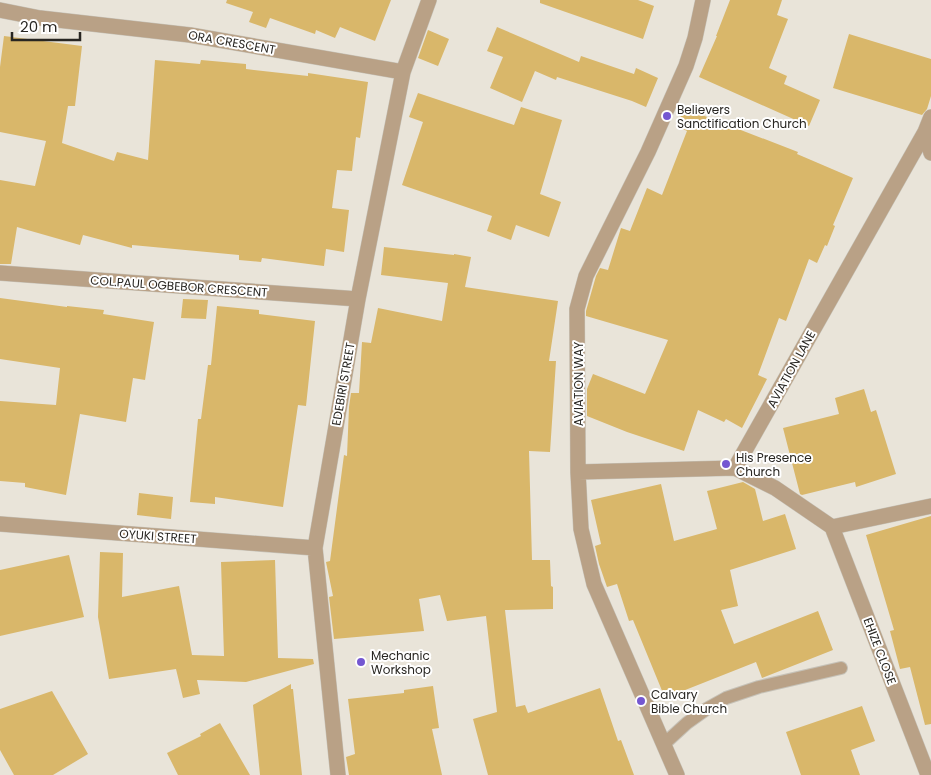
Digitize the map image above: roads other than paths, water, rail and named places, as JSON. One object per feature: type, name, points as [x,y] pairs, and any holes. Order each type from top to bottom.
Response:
[{"type":"street","name":"EDEBIRI STREET","points":[[338,775],[315,548],[358,299],[403,72],[429,0]]},
{"type":"street","name":"AVIATION WAY","points":[[677,775],[594,584],[582,529],[578,472],[577,309],[586,276],[648,152],[686,66],[695,38],[703,0]]},
{"type":"street","name":"ORA CRESCENT","points":[[0,10],[40,18],[190,34],[403,72]]},
{"type":"street","name":"AVIATION LANE","points":[[735,468],[925,132],[931,117]]},
{"type":"street","points":[[925,132],[931,153]]},
{"type":"street","name":"COL.PAUL OGBEBOR CRESCENT","points":[[0,273],[358,299]]},
{"type":"street","points":[[578,472],[735,468],[775,488],[832,527],[931,506]]},
{"type":"street","name":"OYUKI STREET","points":[[0,524],[315,548]]},
{"type":"street","name":"EHIZE CLOSE","points":[[832,527],[928,775]]},
{"type":"lane","points":[[664,744],[687,722],[726,698],[759,687],[841,668]]},
{"type":"place","name":"Believers Sanctification Church","points":[[667,116]]},
{"type":"place","name":"His Presence Church","points":[[726,464]]},
{"type":"place","name":"Mechanic Workshop","points":[[361,662]]},
{"type":"place","name":"Calvary Bible Church","points":[[641,701]]}]
